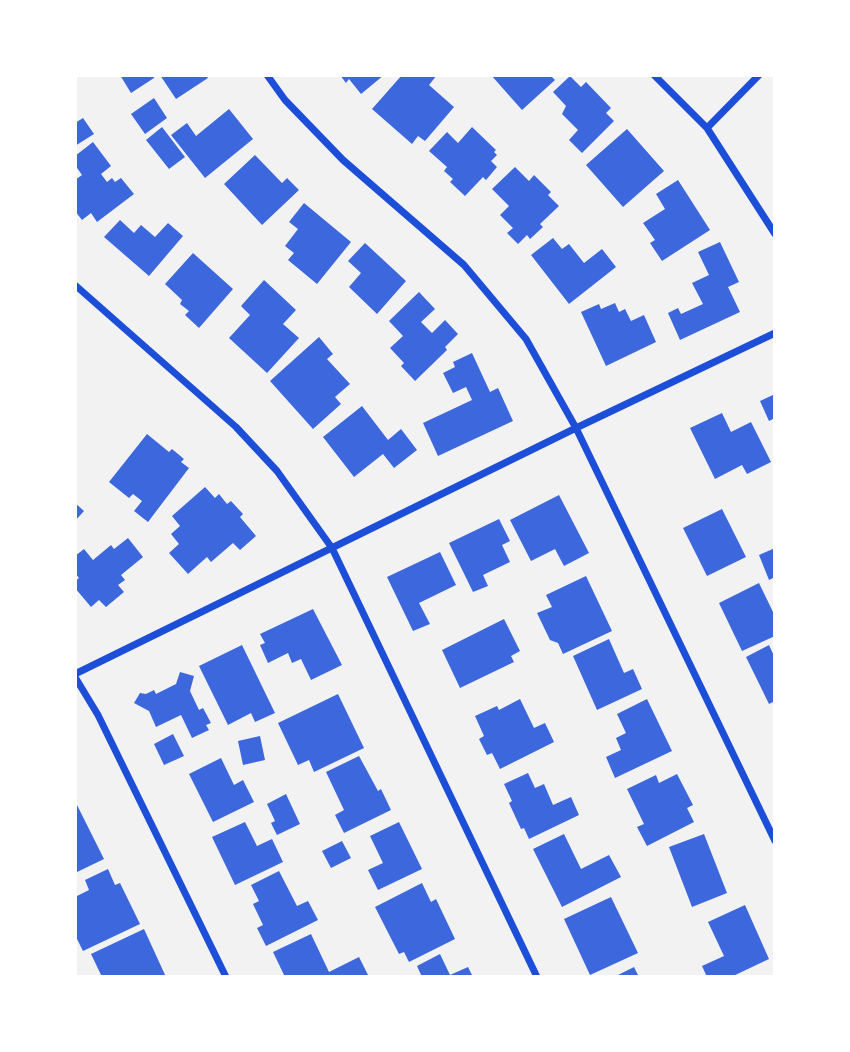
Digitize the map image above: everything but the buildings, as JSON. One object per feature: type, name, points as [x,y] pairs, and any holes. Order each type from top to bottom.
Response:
[{"type":"street","points":[[267,75],[285,100],[343,160],[464,265],[526,339],[576,428],[775,841]]},
{"type":"street","points":[[654,75],[707,128],[775,234]]},
{"type":"street","points":[[707,128],[759,75]]},
{"type":"street","points":[[75,285],[236,427],[277,471],[332,548],[537,977]]},
{"type":"street","points":[[226,977],[98,715],[75,676],[576,428],[775,333]]}]
